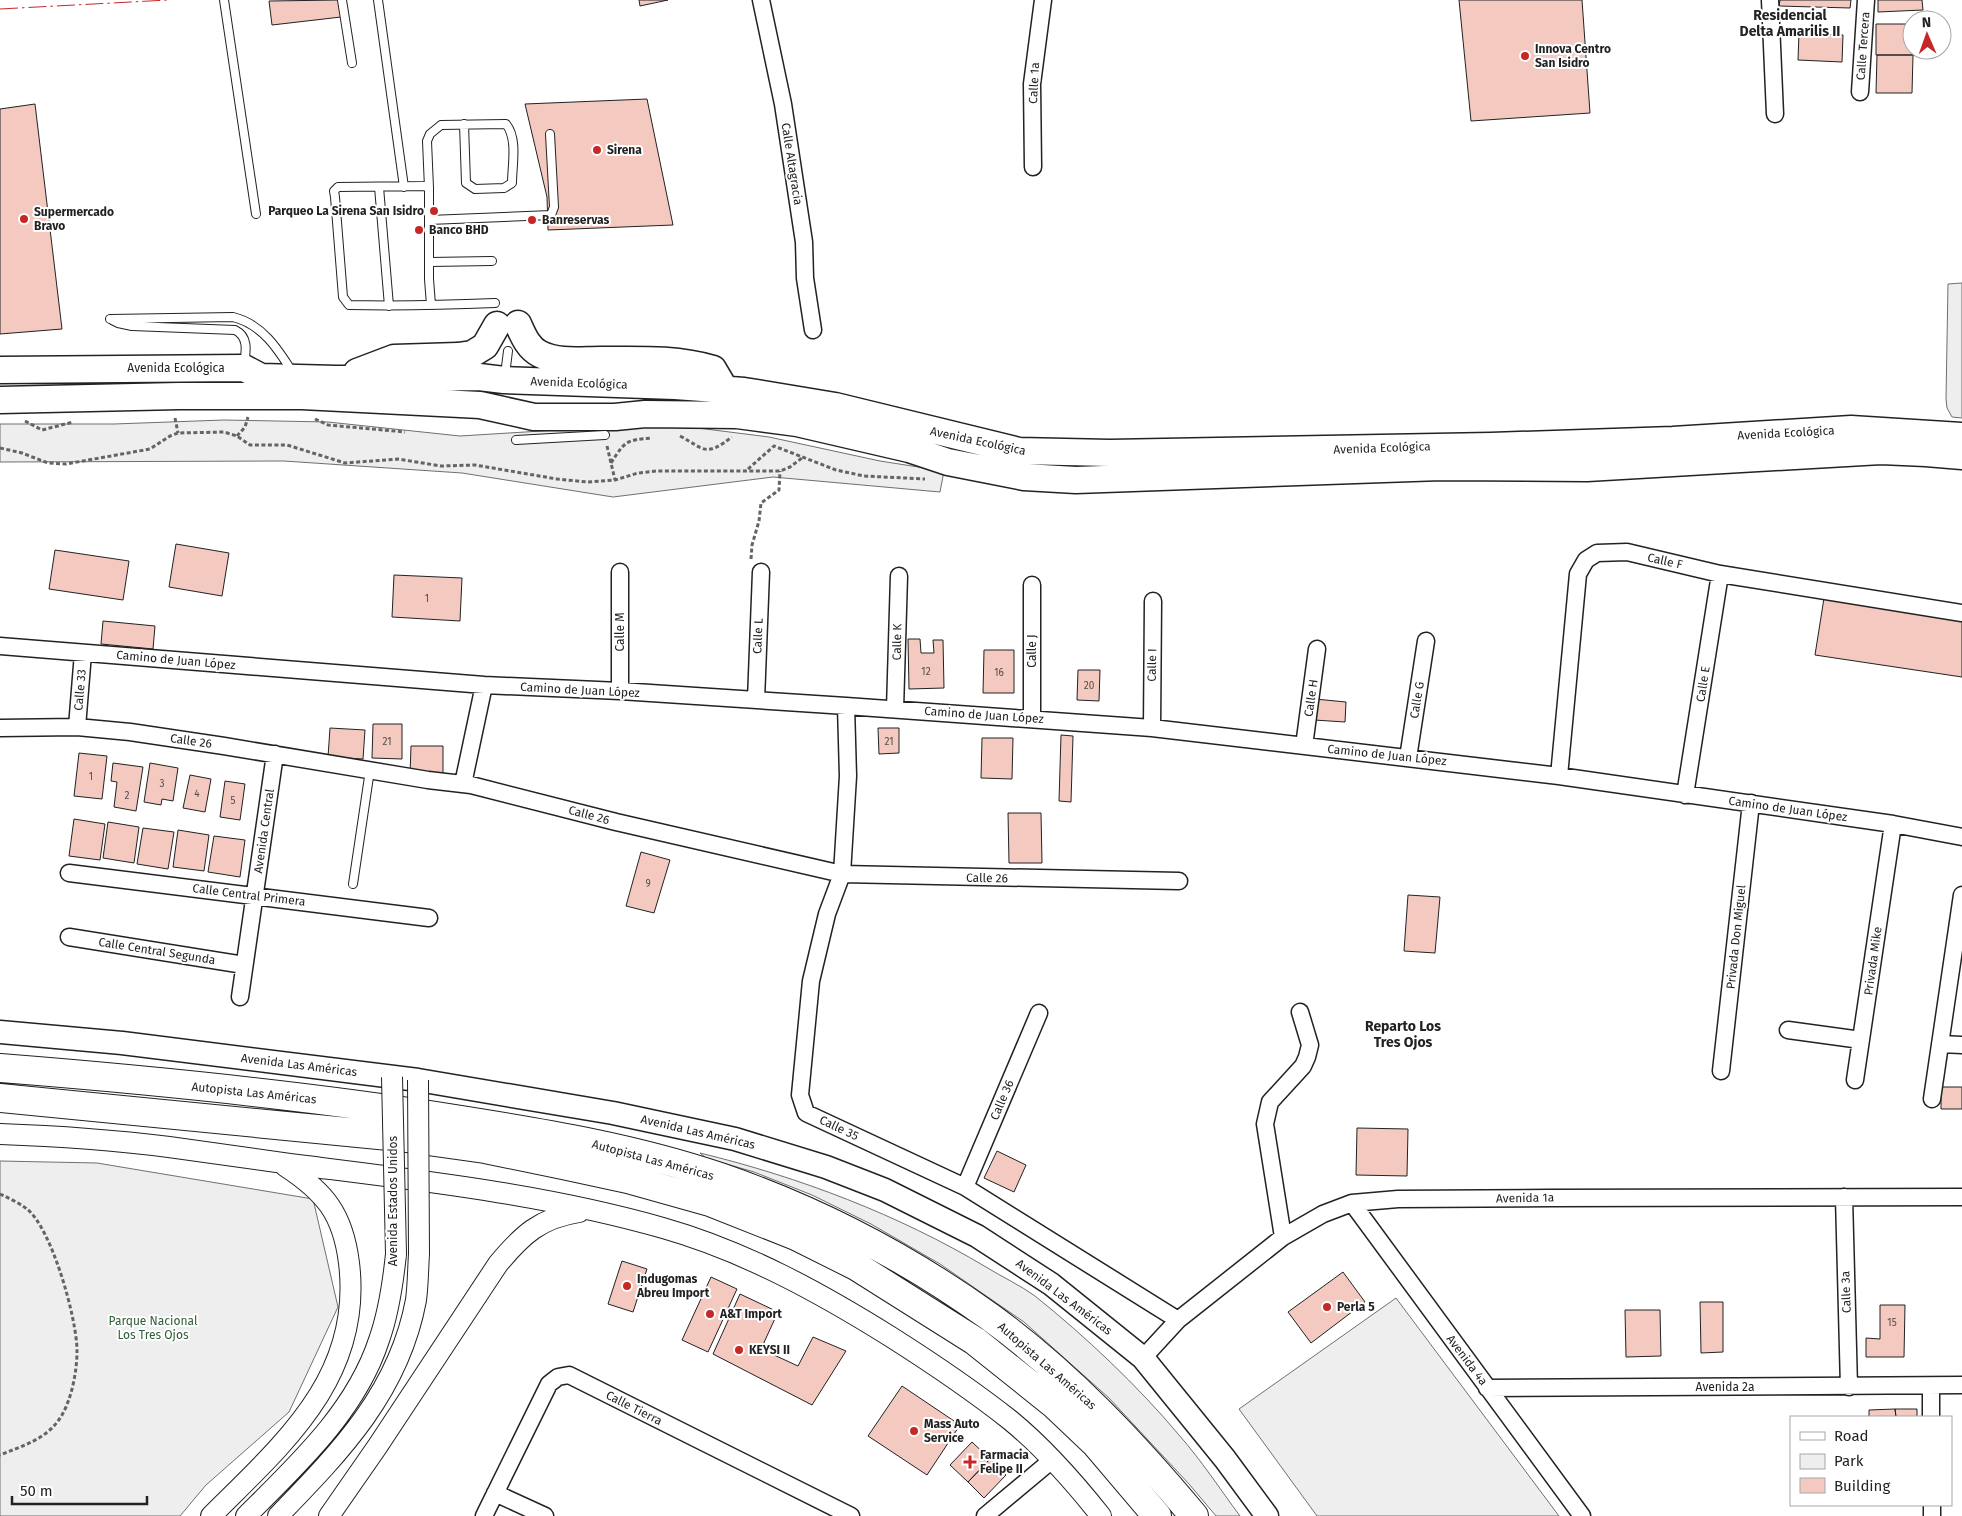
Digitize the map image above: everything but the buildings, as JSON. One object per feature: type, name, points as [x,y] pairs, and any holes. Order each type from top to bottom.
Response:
[{"type":"highway","name":"Autopista Las Américas","points":[[0,1068],[122,1078],[405,1111],[560,1137],[631,1152],[721,1177],[804,1210],[866,1241],[906,1263],[990,1317],[1033,1350],[1076,1388],[1156,1470],[1194,1516]]},
{"type":"highway","name":"Autopista Las Américas","points":[[0,1098],[316,1127],[408,1138],[485,1150],[628,1178],[710,1202],[796,1236],[856,1266],[975,1342],[1055,1405],[1095,1443],[1157,1516]]},
{"type":"main road","points":[[336,379],[394,358],[472,354],[485,346],[503,317],[534,349],[555,360],[660,360],[695,363],[714,369],[726,391]]},
{"type":"main road","name":"Avenida Ecológica","points":[[0,370],[244,368],[261,376],[336,379],[479,377],[504,380],[675,386],[766,394],[834,406],[1019,451],[1140,453],[1533,444],[1673,440],[1851,429],[1962,436]]},
{"type":"main road","points":[[355,400],[372,389],[385,387],[487,389],[497,386],[504,380],[516,382],[525,388],[535,391],[581,390],[614,392],[631,397],[645,414]]},
{"type":"main road","name":"Avenida Ecológica","points":[[0,400],[179,396],[302,396],[480,405],[535,428],[645,414],[737,416],[797,423],[909,449],[948,462],[1024,476],[1076,480],[1441,467],[1587,468],[1881,451],[1926,452],[1962,456]]},
{"type":"main road","name":"Avenida Las Américas","points":[[0,1032],[131,1044],[418,1080],[614,1113],[735,1139],[826,1167],[915,1204],[977,1236],[1051,1284],[1143,1358],[1225,1459],[1268,1516]]},
{"type":"street","name":"Calle Altagracia","points":[[761,0],[783,104],[794,173],[804,242],[805,278],[813,330]]},
{"type":"street","name":"Calle 1a","points":[[1033,167],[1032,84],[1043,0]]},
{"type":"street","points":[[1770,0],[1775,114]]},
{"type":"street","name":"Calle Tercera","points":[[1860,92],[1866,0]]},
{"type":"street","name":"Calle F","points":[[1558,776],[1578,574],[1586,560],[1597,553],[1626,552],[1720,574],[1962,613]]},
{"type":"street","name":"Calle M","points":[[620,572],[620,691]]},
{"type":"street","name":"Calle L","points":[[756,700],[761,572]]},
{"type":"street","name":"Calle E","points":[[1686,795],[1720,574]]},
{"type":"street","name":"Calle K","points":[[895,709],[899,576]]},
{"type":"street","name":"Calle J","points":[[1032,585],[1032,718]]},
{"type":"street","name":"Calle I","points":[[1152,728],[1153,601]]},
{"type":"street","name":"Calle G","points":[[1408,758],[1426,642]]},
{"type":"street","name":"Camino de Juan López","points":[[0,646],[484,685],[620,691],[1032,718],[1152,728],[1558,776],[1893,824],[1962,837]]},
{"type":"street","name":"Calle H","points":[[1304,746],[1317,649]]},
{"type":"street","name":"Calle 33","points":[[77,727],[83,652]]},
{"type":"street","points":[[462,784],[484,685]]},
{"type":"street","name":"Calle 35","points":[[846,706],[848,776],[842,874],[827,914],[811,981],[800,1095],[806,1112],[965,1187],[1178,1320]]},
{"type":"street","name":"Calle 26","points":[[0,728],[77,727],[173,738],[462,784],[842,874],[1179,881]]},
{"type":"street","name":"Avenida Central","points":[[240,997],[275,754]]},
{"type":"street","name":"Privada Don Miguel","points":[[1721,1071],[1751,803]]},
{"type":"street","name":"Privada Mike","points":[[1855,1080],[1893,824]]},
{"type":"street","name":"Calle Central Primera","points":[[69,873],[429,918]]},
{"type":"street","points":[[1932,1099],[1962,894]]},
{"type":"street","name":"Calle Central Segunda","points":[[69,937],[244,964]]},
{"type":"street","points":[[1283,1237],[1265,1124],[1270,1102],[1303,1066],[1307,1057],[1310,1045],[1300,1012]]},
{"type":"street","name":"Calle 36","points":[[965,1187],[1039,1013]]},
{"type":"street","points":[[1788,1030],[1861,1040]]},
{"type":"street","points":[[1940,1044],[1962,1045]]},
{"type":"street","name":"Avenida Estados Unidos","points":[[246,1516],[314,1445],[342,1410],[366,1371],[379,1341],[392,1294],[396,1254],[392,1076]]},
{"type":"street","name":"Avenida Estados Unidos","points":[[278,1516],[338,1453],[366,1417],[388,1381],[406,1339],[416,1300],[419,1254],[418,1080]]},
{"type":"street","points":[[0,1134],[66,1137],[168,1147],[410,1179],[591,1210],[663,1228],[716,1245],[822,1295],[916,1353],[969,1390],[1012,1422],[1052,1460],[1101,1516]]},
{"type":"street","points":[[211,1516],[285,1442],[305,1417],[334,1368],[348,1324],[351,1300],[348,1254],[335,1214],[328,1202],[310,1183],[282,1163]]},
{"type":"street","name":"Calle 3a","points":[[1844,1197],[1849,1387]]},
{"type":"street","name":"Avenida 1a","points":[[1143,1358],[1178,1320],[1283,1237],[1323,1214],[1352,1203],[1369,1200],[1445,1199],[1962,1197]]},
{"type":"street","name":"Avenida 4a","points":[[1352,1203],[1582,1516]]},
{"type":"street","points":[[329,1516],[488,1279],[516,1242],[532,1228],[548,1219],[564,1214],[591,1210]]},
{"type":"street","name":"Calle Tierra","points":[[484,1516],[549,1384],[558,1377],[569,1375],[851,1516]]},
{"type":"street","name":"Avenida 2a","points":[[1487,1388],[1962,1385]]},
{"type":"street","points":[[1931,1386],[1931,1416]]},
{"type":"street","points":[[985,1516],[1052,1460]]},
{"type":"street","points":[[495,1493],[545,1516]]},
{"type":"lane","points":[[224,0],[256,214]]},
{"type":"lane","points":[[342,0],[352,63]]},
{"type":"lane","points":[[378,0],[404,186]]},
{"type":"lane","points":[[431,305],[427,141],[430,134],[441,125],[464,124],[506,124],[510,129],[513,140],[512,183],[504,188],[475,189],[466,183],[464,124]]},
{"type":"lane","points":[[429,220],[551,216],[554,207],[550,134]]},
{"type":"lane","points":[[429,188],[424,186],[338,187],[334,191],[346,303],[349,305],[389,306],[431,305],[503,317]]},
{"type":"lane","points":[[379,187],[389,306]]},
{"type":"lane","points":[[430,262],[492,262]]},
{"type":"lane","points":[[244,368],[246,351],[244,338],[241,333],[235,330],[198,327],[132,326],[110,319],[224,317],[246,320],[265,334],[295,377]]},
{"type":"lane","points":[[504,380],[508,352]]},
{"type":"lane","points":[[516,440],[535,428],[605,435]]},
{"type":"lane","points":[[353,884],[370,770]]},
{"type":"path","points":[[237,436],[244,427],[248,412]]},
{"type":"path","points":[[175,418],[178,433]]},
{"type":"path","points":[[0,448],[22,453],[48,463],[66,464],[150,449],[178,433],[224,432],[237,436],[250,445],[287,445],[345,463],[398,459],[441,466],[475,465],[580,481],[615,480],[657,470],[780,471],[790,467],[802,458]]},
{"type":"path","points":[[605,435],[615,480]]},
{"type":"path","points":[[747,470],[774,446],[836,470],[864,476],[927,479]]},
{"type":"path","points":[[761,572],[750,556],[752,545],[759,521],[761,503],[779,490],[780,471]]},
{"type":"path","points":[[0,1194],[28,1210],[46,1235],[68,1300],[77,1352],[70,1401],[58,1421],[39,1439],[0,1455]]},
{"type":"green space","points":[[1962,283],[1962,418],[1952,417],[1947,408],[1946,399],[1948,284]]},
{"type":"green space","points":[[224,420],[328,422],[460,436],[674,425],[769,437],[880,461],[944,471],[940,492],[773,477],[613,497],[462,473],[284,461],[0,462],[0,424],[114,424]]},
{"type":"green space","points":[[700,1153],[811,1186],[883,1214],[953,1248],[1035,1296],[1092,1345],[1146,1398],[1195,1454],[1240,1516],[1216,1516],[1109,1398],[1024,1322],[940,1264],[871,1224],[812,1195],[754,1172],[706,1158]]},
{"type":"green space","name":"Parque Nacional Los Tres Ojos","points":[[0,1161],[97,1163],[313,1199],[338,1307],[289,1412],[206,1485],[180,1516],[0,1516]]},
{"type":"green space","points":[[1396,1298],[1559,1516],[1317,1516],[1239,1409]]},
{"type":"power","points":[[0,9],[168,0]]},
{"type":"place","name":"Innova Centro San Isidro","points":[[1525,56]]},
{"type":"place","name":"Sirena","points":[[597,150]]},
{"type":"place","name":"Parqueo La Sirena San Isidro","points":[[434,211]]},
{"type":"place","name":"Supermercado Bravo","points":[[24,219]]},
{"type":"place","name":"Banreservas","points":[[532,220]]},
{"type":"place","name":"Banco BHD","points":[[419,230]]},
{"type":"place","name":"Indugomas Abreu Import","points":[[627,1286]]},
{"type":"place","name":"Perla 5","points":[[1327,1307]]},
{"type":"place","name":"A&T Import","points":[[710,1314]]},
{"type":"place","name":"KEYSI II","points":[[739,1350]]},
{"type":"place","name":"Mass Auto Service","points":[[914,1431]]},
{"type":"place","name":"Farmacia Felipe II","points":[[970,1462]]},
{"type":"district","name":"Residencial Delta Amarilis II","points":[[1790,24]]},
{"type":"district","name":"Reparto Los Tres Ojos","points":[[1403,1034]]}]
